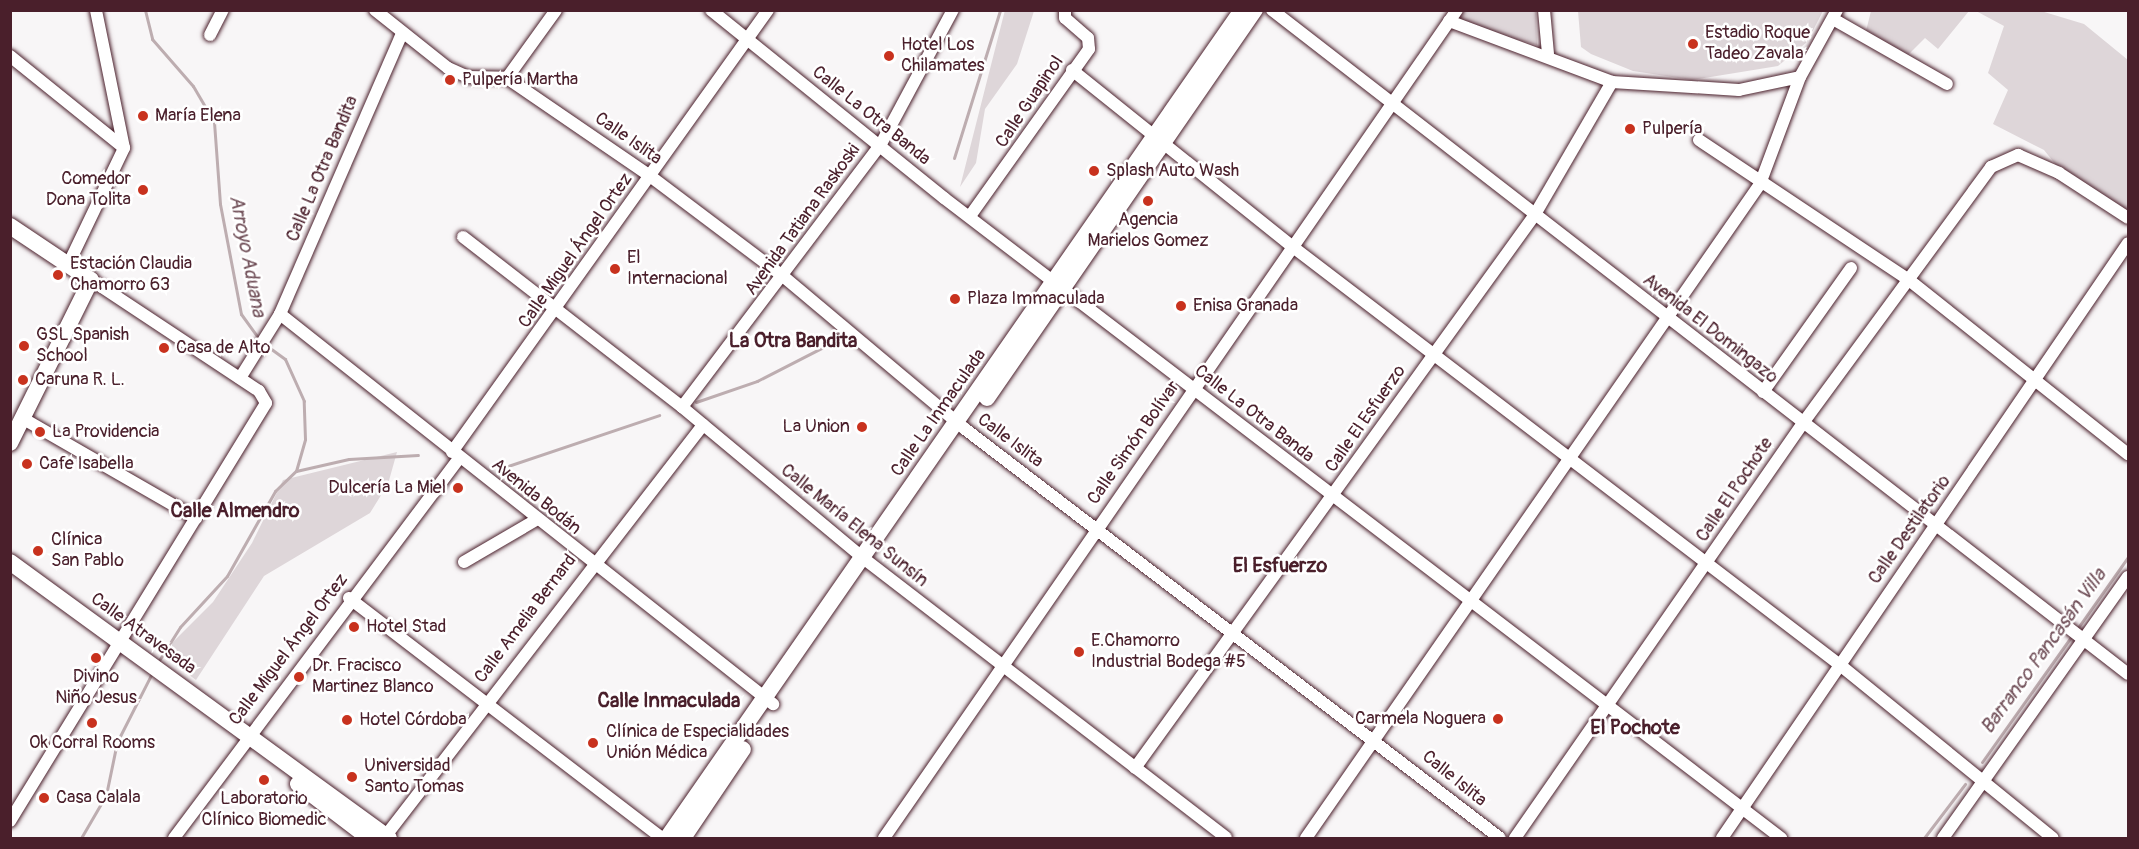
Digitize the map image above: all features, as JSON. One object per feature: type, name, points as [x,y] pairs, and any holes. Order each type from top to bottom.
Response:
[{"type":"main road","name":"Calle La Inmaculada","points":[[1162,138],[1242,10]]},
{"type":"main road","name":"Calle La Inmaculada","points":[[667,838],[720,772],[960,425],[1255,10]]},
{"type":"main road","points":[[10,226],[91,280],[10,442]]},
{"type":"main road","name":"Calle Atravesada","points":[[10,562],[183,688],[248,739],[253,750],[382,838]]},
{"type":"main road","name":"Calle La Inmaculada","points":[[683,838],[720,772]]},
{"type":"street","points":[[68,265],[124,148],[96,10]]},
{"type":"street","points":[[210,35],[223,10]]},
{"type":"street","points":[[375,10],[402,33],[468,77],[487,80],[507,78],[556,10]]},
{"type":"street","name":"Calle La Otra Banda","points":[[711,10],[881,144],[944,198],[1060,283],[1333,499],[1609,704],[1742,810],[1781,838]]},
{"type":"street","name":"Calle Miguel Ángel Ortez","points":[[174,838],[456,455],[768,10]]},
{"type":"street","name":"Avenida Tatiana Raskoski","points":[[682,407],[784,277],[881,144],[953,10]]},
{"type":"street","name":"Calle Guapinol","points":[[970,216],[1091,43],[1065,18],[1065,10]]},
{"type":"street","name":"Avenida El Domingazo","points":[[1272,10],[1389,105],[2128,674]]},
{"type":"street","name":"Calle Simón Bolívar","points":[[884,838],[1001,664],[1457,10]]},
{"type":"street","points":[[1544,10],[1548,54]]},
{"type":"street","points":[[1306,838],[1760,184],[1800,77],[1835,15],[1947,84]]},
{"type":"street","points":[[1449,21],[1548,54],[1612,82],[1739,90],[1800,77]]},
{"type":"street","name":"Calle La Otra Bandita","points":[[240,378],[279,317],[402,33]]},
{"type":"street","points":[[10,56],[124,148]]},
{"type":"street","points":[[1072,70],[1162,138],[1293,247],[1840,665],[1980,783],[2054,838]]},
{"type":"street","name":"Calle Islita","points":[[507,78],[650,177],[784,277],[960,425],[1375,739],[1500,838]]},
{"type":"street","name":"Calle El Esfuerzo","points":[[1135,768],[1333,499],[1433,354],[1534,216],[1612,82]]},
{"type":"street","points":[[1698,140],[1760,184],[1909,280],[2128,454]]},
{"type":"street","name":"Calle El Pochote","points":[[1515,838],[1803,423],[1991,167],[2018,155],[2059,173],[2128,218]]},
{"type":"street","name":"Calle María Elena Sunsín","points":[[463,237],[682,407],[867,561],[1226,838]]},
{"type":"street","name":"Calle Destilatorio","points":[[1722,838],[1935,524],[2038,381],[2128,243]]},
{"type":"street","points":[[1763,392],[1851,268]]},
{"type":"street","points":[[10,821],[122,642],[265,397],[240,378],[91,280]]},
{"type":"street","name":"Avenida Bodán","points":[[279,317],[769,700]]},
{"type":"street","points":[[22,418],[196,518]]},
{"type":"street","name":"Calle Amelia Bernard","points":[[382,838],[591,563],[703,425]]},
{"type":"street","points":[[464,562],[536,520]]},
{"type":"street","points":[[1942,838],[2082,638],[2128,577]]},
{"type":"street","points":[[349,598],[483,704],[662,838]]},
{"type":"shaded area","points":[[1005,10],[1034,11],[1017,64],[985,109],[976,163],[960,187]]},
{"type":"shaded area","name":"Estadio Roque Tadeo Zavala","points":[[1578,10],[1823,11],[1807,42],[1778,66],[1692,80],[1633,71],[1591,54],[1581,47]]},
{"type":"shaded area","points":[[1459,11],[1536,11],[1537,45],[1452,21]]},
{"type":"shaded area","points":[[1871,11],[1969,11],[1938,49],[1925,38],[1905,58],[1866,31]]},
{"type":"shaded area","points":[[1976,11],[2041,11],[2084,24],[2128,60],[2128,215],[2064,175],[2044,150],[1993,124],[2008,90],[1988,73],[2004,26]]},
{"type":"shaded area","points":[[397,452],[388,484],[370,513],[264,576],[196,680],[161,654],[213,602],[252,543],[283,480]]},
{"type":"waterway","name":"Arroyo Aduana","points":[[145,10],[152,39],[193,86],[214,122],[220,204],[241,314],[259,339]]},
{"type":"waterway","points":[[954,158],[1000,10]]},
{"type":"waterway","points":[[696,402],[757,381],[835,341]]},
{"type":"waterway","name":"Arroyo Aduana","points":[[158,662],[180,627],[227,576],[275,491],[296,471],[305,439],[304,401],[285,359],[264,344]]},
{"type":"waterway","points":[[499,469],[659,415]]},
{"type":"waterway","points":[[296,471],[349,459],[418,455]]},
{"type":"waterway","name":"Barranco Pancasán Villa","points":[[2077,629],[2128,557]]},
{"type":"waterway","name":"Barranco Pancasán Villa","points":[[1982,762],[2073,634]]},
{"type":"waterway","name":"Arroyo Aduana","points":[[81,838],[106,795],[117,742],[152,673]]},
{"type":"waterway","name":"Barranco Pancasán Villa","points":[[1924,838],[1965,784]]},
{"type":"place","name":"Estadio Roque Tadeo Zavala","points":[[1693,44]]},
{"type":"place","name":"Hotel Los Chilamates","points":[[889,56]]},
{"type":"place","name":"Pulpería Martha","points":[[450,80]]},
{"type":"place","name":"María Elena","points":[[143,116]]},
{"type":"place","name":"Pulpería","points":[[1630,129]]},
{"type":"place","name":"Splash Auto Wash","points":[[1094,171]]},
{"type":"place","name":"Comedor Dona Tolita","points":[[143,190]]},
{"type":"place","name":"Agencia Marielos Gomez","points":[[1148,201]]},
{"type":"place","name":"El Internacional","points":[[615,269]]},
{"type":"place","name":"Estación Claudia Chamorro 63","points":[[58,275]]},
{"type":"place","name":"Plaza Immaculada","points":[[955,299]]},
{"type":"place","name":"Enisa Granada","points":[[1181,306]]},
{"type":"place","name":"GSL Spanish School","points":[[24,346]]},
{"type":"place","name":"Casa de Alto","points":[[164,348]]},
{"type":"place","name":"Caruna R. L.","points":[[23,380]]},
{"type":"place","name":"La Union","points":[[862,427]]},
{"type":"place","name":"La Providencia","points":[[40,432]]},
{"type":"place","name":"Cafe Isabella","points":[[27,464]]},
{"type":"place","name":"Dulcería La Miel","points":[[458,488]]},
{"type":"place","name":"Clínica San Pablo","points":[[38,551]]},
{"type":"place","name":"Hotel Stad","points":[[354,627]]},
{"type":"place","name":"E.Chamorro Industrial Bodega #5","points":[[1079,652]]},
{"type":"place","name":"Divino Niño Jesus","points":[[96,658]]},
{"type":"place","name":"Dr. Fracisco Martinez Blanco","points":[[299,677]]},
{"type":"place","name":"Carmela Noguera","points":[[1498,719]]},
{"type":"place","name":"Hotel Córdoba","points":[[347,720]]},
{"type":"place","name":"Ok Corral Rooms","points":[[92,723]]},
{"type":"place","name":"Clínica de Especialidades Unión Médica","points":[[593,743]]},
{"type":"place","name":"Universidad Santo Tomas","points":[[352,777]]},
{"type":"place","name":"Laboratorio Clínico Biomedic","points":[[264,780]]},
{"type":"place","name":"Casa Calala","points":[[44,798]]},
{"type":"district","name":"La Otra Bandita","points":[[793,340]]},
{"type":"district","name":"Calle Almendro","points":[[235,510]]},
{"type":"district","name":"El Esfuerzo","points":[[1280,565]]},
{"type":"district","name":"Calle Inmaculada","points":[[669,700]]},
{"type":"district","name":"El Pochote","points":[[1635,727]]}]
